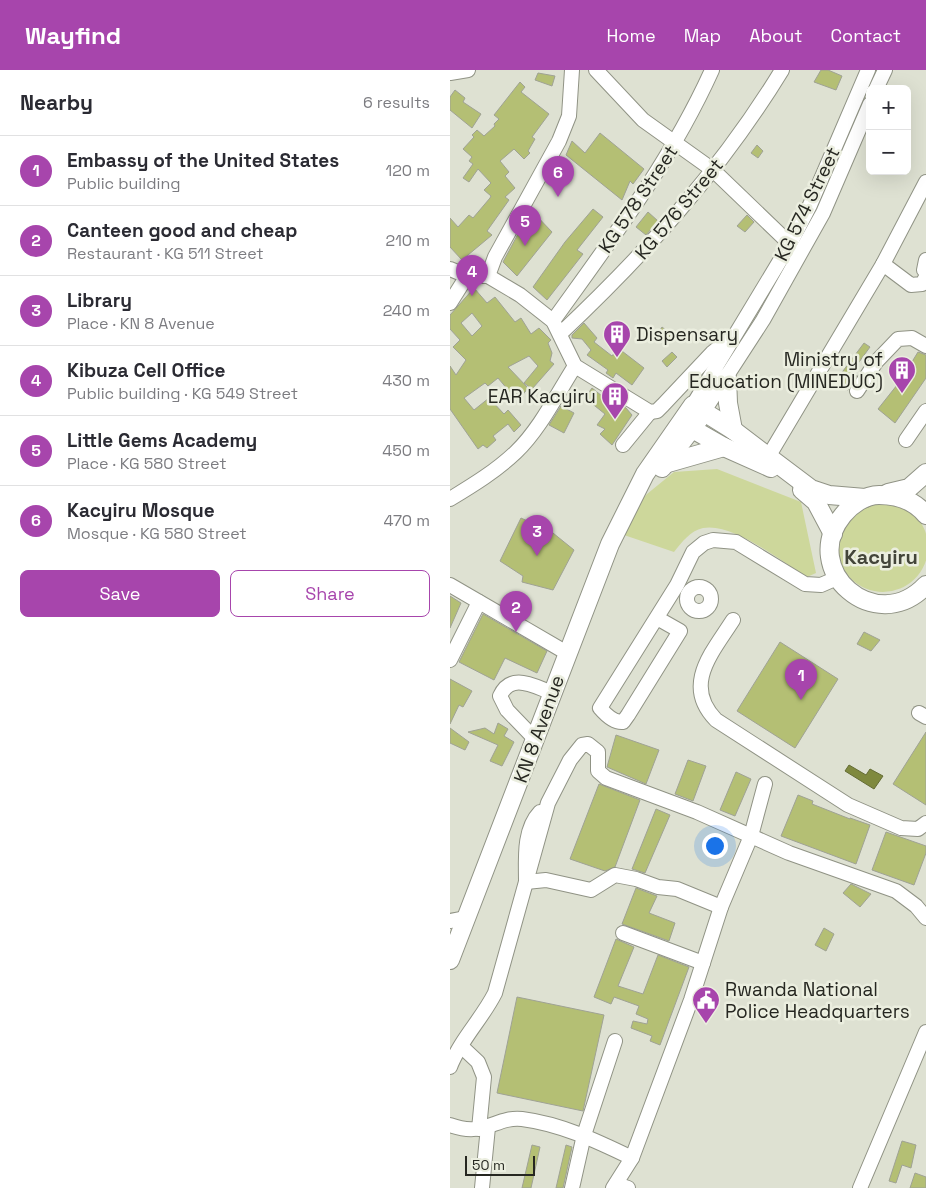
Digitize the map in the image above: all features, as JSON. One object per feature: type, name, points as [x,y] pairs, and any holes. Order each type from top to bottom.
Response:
[{"type":"main road","points":[[727,377],[728,403],[733,430]]},
{"type":"main road","points":[[833,534],[816,502],[766,460],[733,430],[699,408],[688,426],[724,447],[766,460],[822,494],[900,497],[912,501],[926,515]]},
{"type":"main road","name":"KN 8 Avenue","points":[[632,498],[668,462],[688,426]]},
{"type":"main road","name":"KN 8 Avenue","points":[[450,960],[458,920],[535,739],[607,553],[645,474],[688,426]]},
{"type":"main road","points":[[668,462],[724,447]]},
{"type":"main road","points":[[926,473],[909,488],[872,497],[848,508],[836,523],[830,542],[831,560],[837,578],[852,594],[871,603],[885,605],[919,599],[926,585]]},
{"type":"street","points":[[450,73],[468,70]]},
{"type":"street","points":[[488,276],[495,257],[559,140],[569,116],[572,70]]},
{"type":"street","points":[[596,70],[644,120],[713,170],[790,244]]},
{"type":"street","name":"KG 578 Street","points":[[553,321],[646,190],[676,143],[712,70]]},
{"type":"street","name":"KG 576 Street","points":[[560,334],[628,269],[713,170],[748,124],[782,70]]},
{"type":"street","name":"KG 574 Street","points":[[699,408],[738,333],[810,206],[865,89],[868,70]]},
{"type":"street","points":[[878,85],[885,70]]},
{"type":"street","points":[[699,408],[727,377],[763,320],[823,213],[866,113]]},
{"type":"street","points":[[766,460],[882,264],[926,182]]},
{"type":"street","points":[[810,206],[823,213]]},
{"type":"street","points":[[926,260],[924,270],[926,272]]},
{"type":"street","points":[[882,264],[911,285],[922,284],[926,277]]},
{"type":"street","points":[[450,269],[467,276],[488,276],[520,295],[553,321],[575,366],[647,410]]},
{"type":"street","points":[[450,303],[467,276]]},
{"type":"street","name":"KG 574 Street","points":[[623,445],[647,410],[657,411],[712,353],[738,333]]},
{"type":"street","points":[[857,391],[876,362],[898,339],[912,338],[926,346]]},
{"type":"street","points":[[450,499],[489,475],[517,451],[535,428],[575,366]]},
{"type":"street","points":[[906,440],[926,411]]},
{"type":"street","points":[[657,618],[680,631],[624,722],[619,723],[600,708],[677,585],[693,552],[704,543],[713,540],[736,542],[805,584],[821,585],[837,578]]},
{"type":"street","points":[[450,585],[567,653]]},
{"type":"street","points":[[677,585],[690,592]]},
{"type":"street","points":[[450,660],[479,602]]},
{"type":"street","points":[[733,620],[706,662],[700,682],[700,696],[706,710],[716,720],[848,805],[901,828],[918,829],[926,823]]},
{"type":"street","points":[[535,739],[507,710],[500,696],[505,686],[513,682],[520,682],[553,693]]},
{"type":"street","points":[[450,1067],[471,1030],[486,1011],[494,993],[548,803],[570,760],[582,745],[588,744],[598,752],[597,766],[600,774],[698,812],[828,868],[896,891],[916,906],[926,918]]},
{"type":"street","points":[[619,1187],[632,1158],[703,963],[721,907],[751,836],[765,784]]},
{"type":"street","points":[[526,882],[546,880],[591,890],[615,875],[636,879],[658,887],[676,889],[721,907]]},
{"type":"street","points":[[623,933],[703,963]]},
{"type":"street","points":[[860,1188],[926,1032]]},
{"type":"street","points":[[572,1188],[584,1135],[615,1041]]},
{"type":"street","points":[[462,1046],[478,1062],[484,1077],[482,1188]]},
{"type":"street","points":[[450,1125],[469,1130],[520,1119],[584,1135],[632,1158]]},
{"type":"shaded area","points":[[717,469],[801,502],[816,573],[807,577],[771,553],[742,537],[715,528],[698,529],[687,537],[674,552],[624,535],[633,509],[647,494],[674,472]]},
{"type":"shaded area","points":[[883,502],[900,506],[915,515],[924,530],[928,547],[924,564],[915,579],[900,588],[883,592],[866,588],[851,579],[842,564],[838,547],[842,530],[851,515],[866,506]]},
{"type":"shaded area","points":[[849,765],[866,775],[870,769],[883,776],[874,789],[845,771]]},
{"type":"building","points":[[821,70],[828,70],[842,76],[836,90],[814,82]]},
{"type":"building","points":[[538,73],[555,76],[552,86],[535,80]]},
{"type":"building","points":[[520,82],[525,87],[521,92],[549,114],[532,137],[535,139],[528,151],[530,153],[524,159],[514,149],[500,161],[509,172],[505,176],[515,188],[505,197],[509,200],[487,231],[492,235],[462,260],[450,247],[450,218],[458,227],[469,215],[473,218],[491,196],[484,190],[491,183],[478,169],[469,182],[463,178],[473,164],[469,161],[472,157],[463,149],[474,137],[472,135],[477,130],[484,136],[495,126],[494,124],[499,119],[494,115]]},
{"type":"building","points":[[455,90],[465,98],[463,102],[481,114],[472,128],[450,110],[450,97]]},
{"type":"building","points":[[600,133],[644,169],[633,184],[630,181],[622,200],[566,155],[572,141],[585,153]]},
{"type":"building","points":[[757,145],[763,151],[758,158],[751,153]]},
{"type":"building","points":[[593,209],[603,217],[577,250],[583,254],[547,300],[533,287],[565,242]]},
{"type":"building","points":[[531,210],[552,232],[517,276],[503,262]]},
{"type":"building","points":[[648,212],[658,221],[646,235],[636,227]]},
{"type":"building","points":[[747,215],[754,222],[745,232],[737,226]]},
{"type":"building","points":[[474,288],[487,303],[495,297],[515,322],[521,318],[531,334],[539,328],[551,340],[548,343],[552,353],[550,361],[554,364],[532,389],[524,383],[538,366],[529,356],[508,367],[528,388],[521,397],[517,393],[514,397],[498,378],[488,386],[485,383],[464,398],[474,410],[489,398],[504,414],[508,410],[521,425],[514,432],[508,424],[493,436],[496,440],[487,448],[483,445],[478,449],[450,409],[450,366],[456,375],[466,360],[453,347],[460,340],[450,329],[450,315]],"holes":[[[472,313],[482,326],[472,336],[461,323]]]},
{"type":"building","points":[[584,323],[597,338],[594,342],[612,356],[618,348],[644,368],[632,385],[616,373],[613,378],[606,373],[608,370],[587,355],[591,350],[582,339],[572,338],[572,335]]},
{"type":"building","points":[[662,327],[671,334],[667,340],[658,333]]},
{"type":"building","points":[[864,343],[870,347],[851,373],[857,376],[848,390],[837,385],[843,371]]},
{"type":"building","points":[[672,352],[677,357],[667,367],[662,361]]},
{"type":"building","name":"Ministry of Education (MINEDUC)","points":[[918,352],[926,355],[926,378],[895,423],[878,409],[901,380],[894,374],[902,365],[907,370]]},
{"type":"building","name":"EAR Kacyiru","points":[[592,388],[612,404],[614,401],[626,408],[632,415],[612,445],[600,434],[605,429],[597,425],[605,414],[585,398]]},
{"type":"building","points":[[561,406],[574,413],[564,433],[549,425]]},
{"type":"building","points":[[521,518],[553,533],[574,550],[553,590],[522,582],[523,576],[500,561]]},
{"type":"building","points":[[450,596],[461,603],[450,628]]},
{"type":"building","points":[[483,614],[547,651],[537,673],[505,658],[494,680],[459,662]]},
{"type":"building","points":[[864,632],[880,640],[871,651],[857,644]]},
{"type":"building","points":[[780,642],[838,679],[795,748],[737,711]]},
{"type":"building","points":[[450,679],[472,691],[463,707],[459,705],[450,724]]},
{"type":"building","points":[[498,723],[508,729],[504,736],[514,742],[502,766],[490,761],[498,745],[468,732],[485,728],[494,734]]},
{"type":"building","points":[[450,728],[469,742],[465,750],[450,743]]},
{"type":"building","points":[[926,732],[926,805],[893,784]]},
{"type":"building","points":[[616,735],[659,750],[646,784],[607,767]]},
{"type":"building","points":[[688,760],[706,766],[693,801],[675,794]]},
{"type":"building","points":[[736,772],[751,779],[735,816],[720,810]]},
{"type":"building","points":[[599,784],[640,800],[615,867],[605,871],[570,859]]},
{"type":"building","points":[[798,795],[813,801],[812,804],[870,825],[856,864],[781,836]]},
{"type":"building","points":[[656,809],[670,815],[645,873],[632,869]]},
{"type":"building","points":[[886,832],[926,846],[926,853],[914,885],[872,870]]},
{"type":"building","points":[[707,843],[720,848],[717,855],[704,849]]},
{"type":"building","points":[[851,884],[871,894],[860,907],[843,893]]},
{"type":"building","points":[[636,888],[657,896],[649,913],[675,923],[669,941],[622,924]]},
{"type":"building","points":[[824,928],[834,934],[826,951],[815,945]]},
{"type":"building","points":[[616,939],[634,947],[618,986],[643,994],[658,955],[689,967],[660,1045],[650,1041],[652,1036],[631,1028],[633,1021],[647,1024],[648,1019],[636,1014],[639,1006],[614,997],[611,1004],[594,997]]},
{"type":"building","points":[[517,997],[604,1015],[583,1111],[497,1093]]},
{"type":"building","points":[[902,1141],[916,1145],[911,1168],[902,1165],[896,1183],[889,1181]]},
{"type":"building","points":[[532,1145],[540,1147],[531,1188],[522,1188]]},
{"type":"building","points":[[566,1145],[572,1147],[563,1188],[556,1188]]},
{"type":"building","points":[[915,1173],[926,1177],[926,1188],[910,1188]]},
{"type":"place","name":"Kacyiru Mosque","points":[[558,197]]},
{"type":"place","name":"Little Gems Academy","points":[[525,246]]},
{"type":"place","name":"Kibuza Cell Office","points":[[472,296]]},
{"type":"place","name":"Dispensary","points":[[617,358]]},
{"type":"place","name":"Ministry of Education (MINEDUC)","points":[[902,394]]},
{"type":"place","name":"EAR Kacyiru","points":[[615,420]]},
{"type":"place","name":"Library","points":[[537,556]]},
{"type":"place","name":"Canteen good and cheap","points":[[516,632]]},
{"type":"place","name":"Embassy of the United States","points":[[801,700]]},
{"type":"place","name":"Rwanda National Police Headquarters","points":[[706,1024]]},
{"type":"district","name":"Kacyiru","points":[[881,557]]}]
